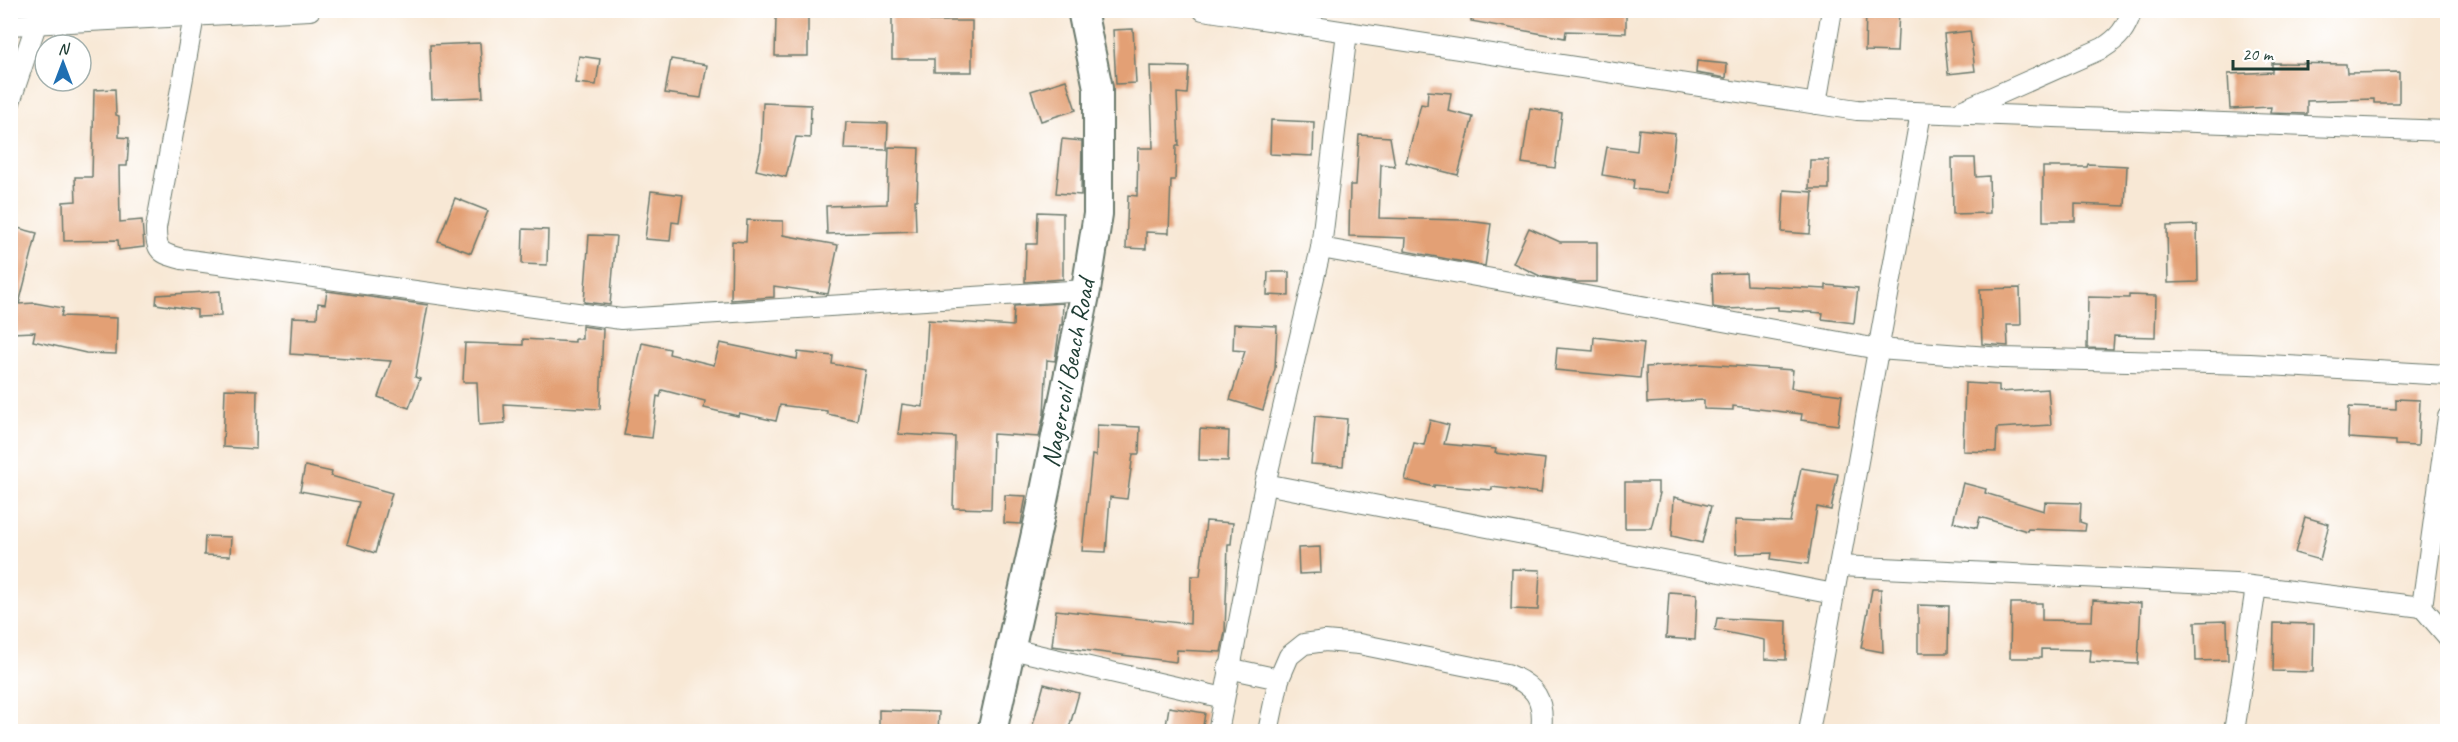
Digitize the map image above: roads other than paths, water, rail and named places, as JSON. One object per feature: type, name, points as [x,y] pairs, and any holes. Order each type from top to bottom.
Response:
[{"type":"main road","name":"Nagercoil Beach Road","points":[[992,732],[1086,290],[1098,214],[1098,88],[1082,10]]},
{"type":"street","points":[[10,25],[39,16],[194,16],[310,10]]},
{"type":"street","points":[[1203,10],[1857,110],[2448,132]]},
{"type":"street","points":[[1816,104],[1832,10]]},
{"type":"street","points":[[1956,114],[2103,48],[2118,39],[2132,10]]},
{"type":"street","points":[[10,102],[39,16]]},
{"type":"street","points":[[194,16],[156,228],[156,244],[163,254],[194,261],[621,319],[1086,290]]},
{"type":"street","points":[[1218,732],[1228,668],[1265,484],[1321,248],[1347,32]]},
{"type":"street","points":[[10,41],[25,56]]},
{"type":"street","points":[[1809,732],[1921,113]]},
{"type":"street","points":[[1321,248],[1878,349],[2003,358],[2250,364],[2448,375]]},
{"type":"street","points":[[2422,607],[2448,417]]},
{"type":"street","points":[[1265,484],[1834,594]]},
{"type":"street","points":[[1839,566],[2256,587],[2422,607],[2448,637]]},
{"type":"street","points":[[2234,732],[2256,587]]},
{"type":"street","points":[[1268,732],[1279,679],[1289,656],[1304,644],[1325,641],[1359,644],[1507,674],[1527,683],[1536,694],[1542,717],[1541,732]]},
{"type":"street","points":[[1011,649],[1224,698]]},
{"type":"street","points":[[1228,668],[1279,679]]}]
